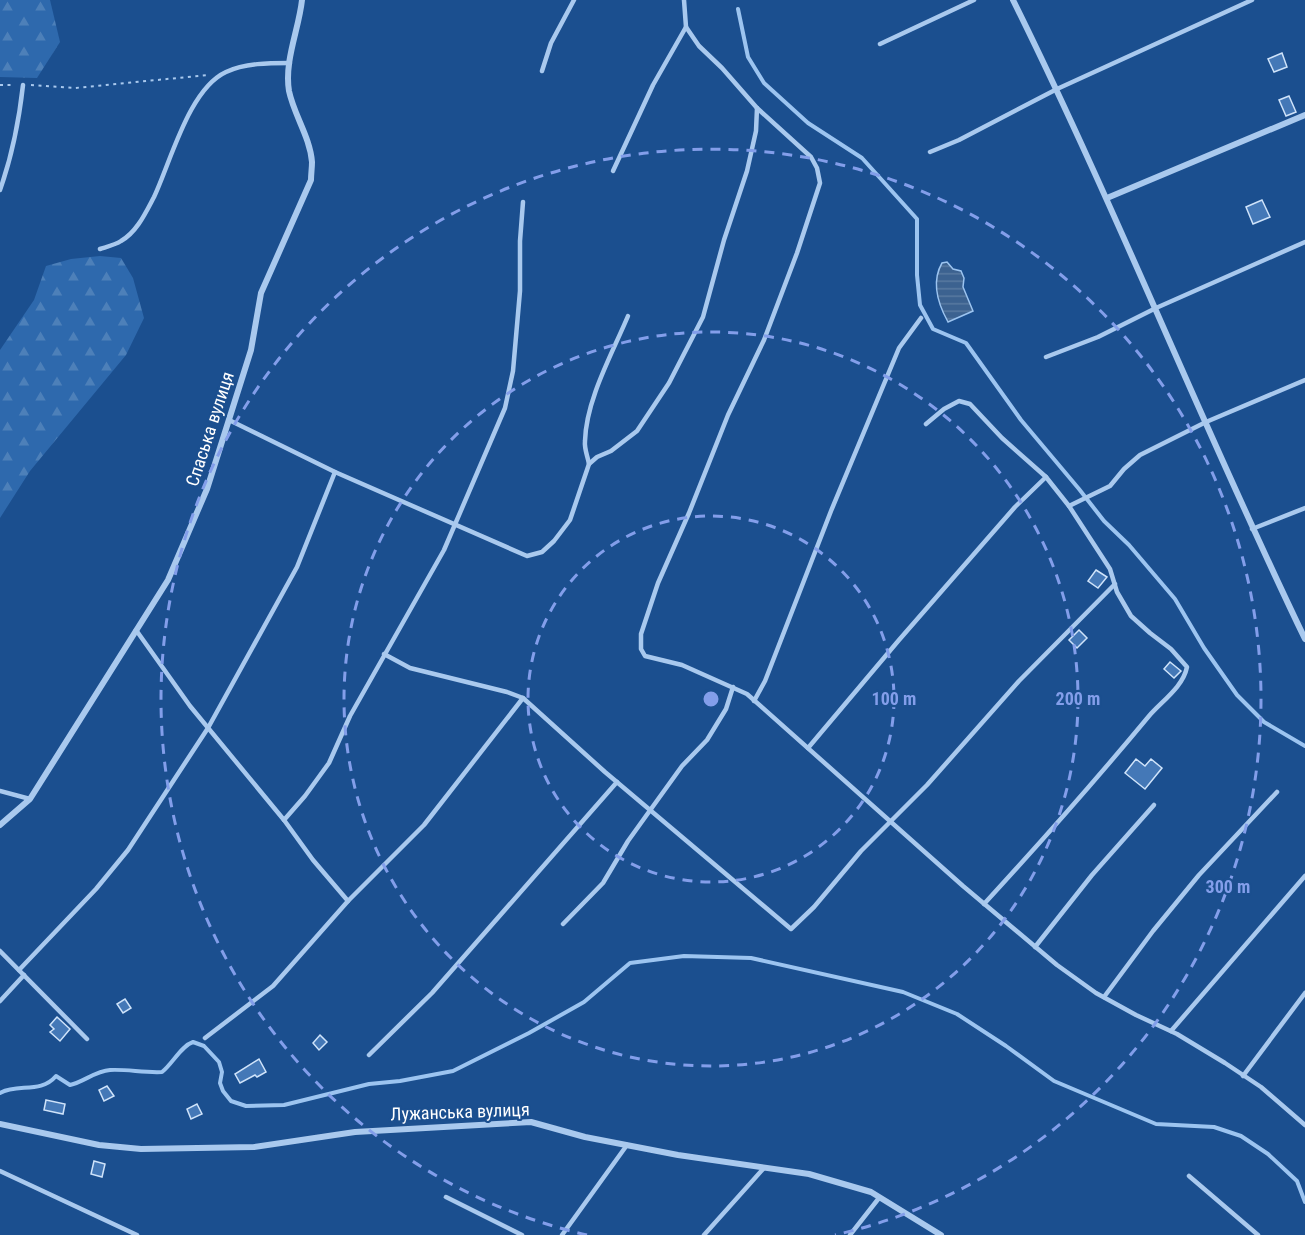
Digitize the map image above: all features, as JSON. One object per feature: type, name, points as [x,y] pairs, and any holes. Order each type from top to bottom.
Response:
[{"type":"street","name":"Спаська вулиця","points":[[0,825],[30,799],[168,580],[207,489],[251,350],[261,293],[311,180],[312,162],[309,147],[289,89],[292,47],[302,0]]},
{"type":"street","points":[[1013,0],[1107,198],[1252,529],[1305,639]]},
{"type":"street","points":[[1107,198],[1305,115]]},
{"type":"street","name":"Лужанська вулиця","points":[[0,1124],[99,1145],[131,1149],[254,1147],[355,1132],[531,1122],[585,1137],[627,1145],[809,1174],[871,1192],[941,1235]]},
{"type":"lane","points":[[542,71],[551,43],[574,0]]},
{"type":"lane","points":[[684,0],[686,27],[699,46],[757,108],[811,157],[817,168],[820,183],[797,254],[764,340],[728,415],[658,583],[641,634],[641,649],[645,656],[682,665],[747,694],[984,904],[1057,965],[1104,997],[1171,1031],[1261,1087],[1305,1125]]},
{"type":"lane","points":[[880,44],[974,0]]},
{"type":"lane","points":[[930,152],[959,140],[1057,89],[1252,0]]},
{"type":"lane","points":[[613,171],[653,85],[686,27]]},
{"type":"lane","points":[[100,249],[122,241],[144,217],[192,108],[206,86],[226,72],[245,66],[290,63]]},
{"type":"lane","points":[[0,190],[18,124],[23,85]]},
{"type":"lane","points":[[229,420],[335,472],[527,556],[542,552],[570,520],[589,464],[637,431],[669,383],[703,317],[724,240],[747,171],[756,131],[757,108]]},
{"type":"lane","points":[[284,820],[329,763],[350,716],[413,606],[455,525],[498,428],[513,371],[520,291],[523,202]]},
{"type":"lane","points":[[1046,357],[1098,337],[1156,308],[1305,242]]},
{"type":"lane","points":[[589,464],[584,443],[587,423],[599,383],[628,316]]},
{"type":"lane","points":[[754,701],[765,681],[831,511],[899,348],[921,318]]},
{"type":"lane","points":[[1069,506],[1110,486],[1140,455],[1206,422],[1305,380]]},
{"type":"lane","points":[[926,424],[944,409],[959,401],[970,404],[1002,438],[1046,477],[1069,506],[1110,569],[1114,584],[1131,616],[1171,649],[1188,667],[1185,678],[1152,712],[1063,819],[984,904]]},
{"type":"lane","points":[[0,1000],[128,850],[208,728],[297,567],[335,472]]},
{"type":"lane","points":[[808,748],[898,640],[1015,507],[1046,477]]},
{"type":"lane","points":[[1252,529],[1305,508]]},
{"type":"lane","points":[[384,654],[410,668],[523,698],[617,782],[791,929],[814,907],[861,851],[927,785],[1019,681],[1114,584]]},
{"type":"lane","points":[[136,630],[208,728],[348,901]]},
{"type":"lane","points":[[563,924],[603,883],[628,841],[682,766],[707,740],[726,709],[732,687]]},
{"type":"lane","points":[[205,1038],[273,986],[348,901],[424,825],[523,698]]},
{"type":"lane","points":[[369,1055],[432,993],[617,782]]},
{"type":"lane","points":[[0,791],[30,799]]},
{"type":"lane","points":[[1104,997],[1153,931],[1199,875],[1277,792]]},
{"type":"lane","points":[[1035,947],[1092,875],[1154,805]]},
{"type":"lane","points":[[1171,1031],[1305,876]]},
{"type":"lane","points":[[0,951],[87,1039]]},
{"type":"lane","points":[[1243,1076],[1305,993]]},
{"type":"lane","points":[[562,1235],[627,1145]]},
{"type":"lane","points":[[704,1235],[764,1168]]},
{"type":"lane","points":[[0,1172],[136,1235]]},
{"type":"lane","points":[[1189,1176],[1258,1235]]},
{"type":"lane","points":[[446,1197],[522,1235]]},
{"type":"lane","points":[[850,1235],[879,1198]]},
{"type":"path","points":[[0,85],[75,88],[226,72]]},
{"type":"green space","points":[[0,0],[50,0],[60,42],[37,78],[0,77]]},
{"type":"green space","points":[[100,256],[121,258],[133,278],[144,318],[126,355],[30,471],[0,518],[0,350],[34,300],[46,266],[71,259]]},
{"type":"shaded area","points":[[947,262],[953,269],[961,271],[964,278],[963,287],[973,311],[948,322],[941,308],[936,285],[942,263]]},
{"type":"building","points":[[1282,53],[1287,67],[1274,72],[1268,59]]},
{"type":"building","points":[[1289,96],[1296,112],[1286,116],[1279,100]]},
{"type":"building","points":[[1262,200],[1270,217],[1253,224],[1246,207]]},
{"type":"building","points":[[1096,570],[1107,577],[1098,588],[1088,581]]},
{"type":"building","points":[[1079,630],[1087,638],[1077,648],[1069,640]]},
{"type":"building","points":[[1170,662],[1181,671],[1174,678],[1164,669]]},
{"type":"building","points":[[1136,759],[1145,766],[1151,759],[1162,768],[1145,789],[1125,773]]},
{"type":"building","points":[[125,999],[131,1008],[123,1013],[117,1004]]},
{"type":"building","points":[[57,1017],[70,1029],[60,1041],[50,1032],[54,1029],[50,1025]]},
{"type":"building","points":[[320,1035],[327,1042],[319,1050],[313,1043]]},
{"type":"building","points":[[259,1059],[266,1072],[240,1083],[235,1074]]},
{"type":"building","points":[[107,1086],[114,1096],[104,1101],[99,1090]]},
{"type":"building","points":[[46,1100],[65,1104],[63,1114],[44,1110]]},
{"type":"building","points":[[197,1104],[202,1114],[191,1119],[187,1109]]},
{"type":"building","points":[[94,1161],[105,1164],[102,1177],[91,1174]]},
{"type":"waterway","points":[[738,9],[748,57],[764,83],[808,123],[862,158],[917,219],[917,275],[920,305],[933,329],[966,343],[1021,420],[1104,521],[1129,545],[1175,599],[1204,648],[1237,695],[1264,722],[1305,746]]},
{"type":"waterway","points":[[0,1093],[43,1085],[56,1076],[70,1085],[99,1072],[110,1070],[162,1072],[185,1047],[193,1042],[204,1046],[219,1062],[222,1072],[220,1083],[231,1101],[246,1106],[284,1105],[369,1084],[453,1071],[584,1002],[630,963],[684,956],[751,958],[903,992],[957,1014],[1054,1081],[1156,1124],[1214,1127],[1241,1136],[1268,1154],[1297,1181],[1305,1202]]}]
